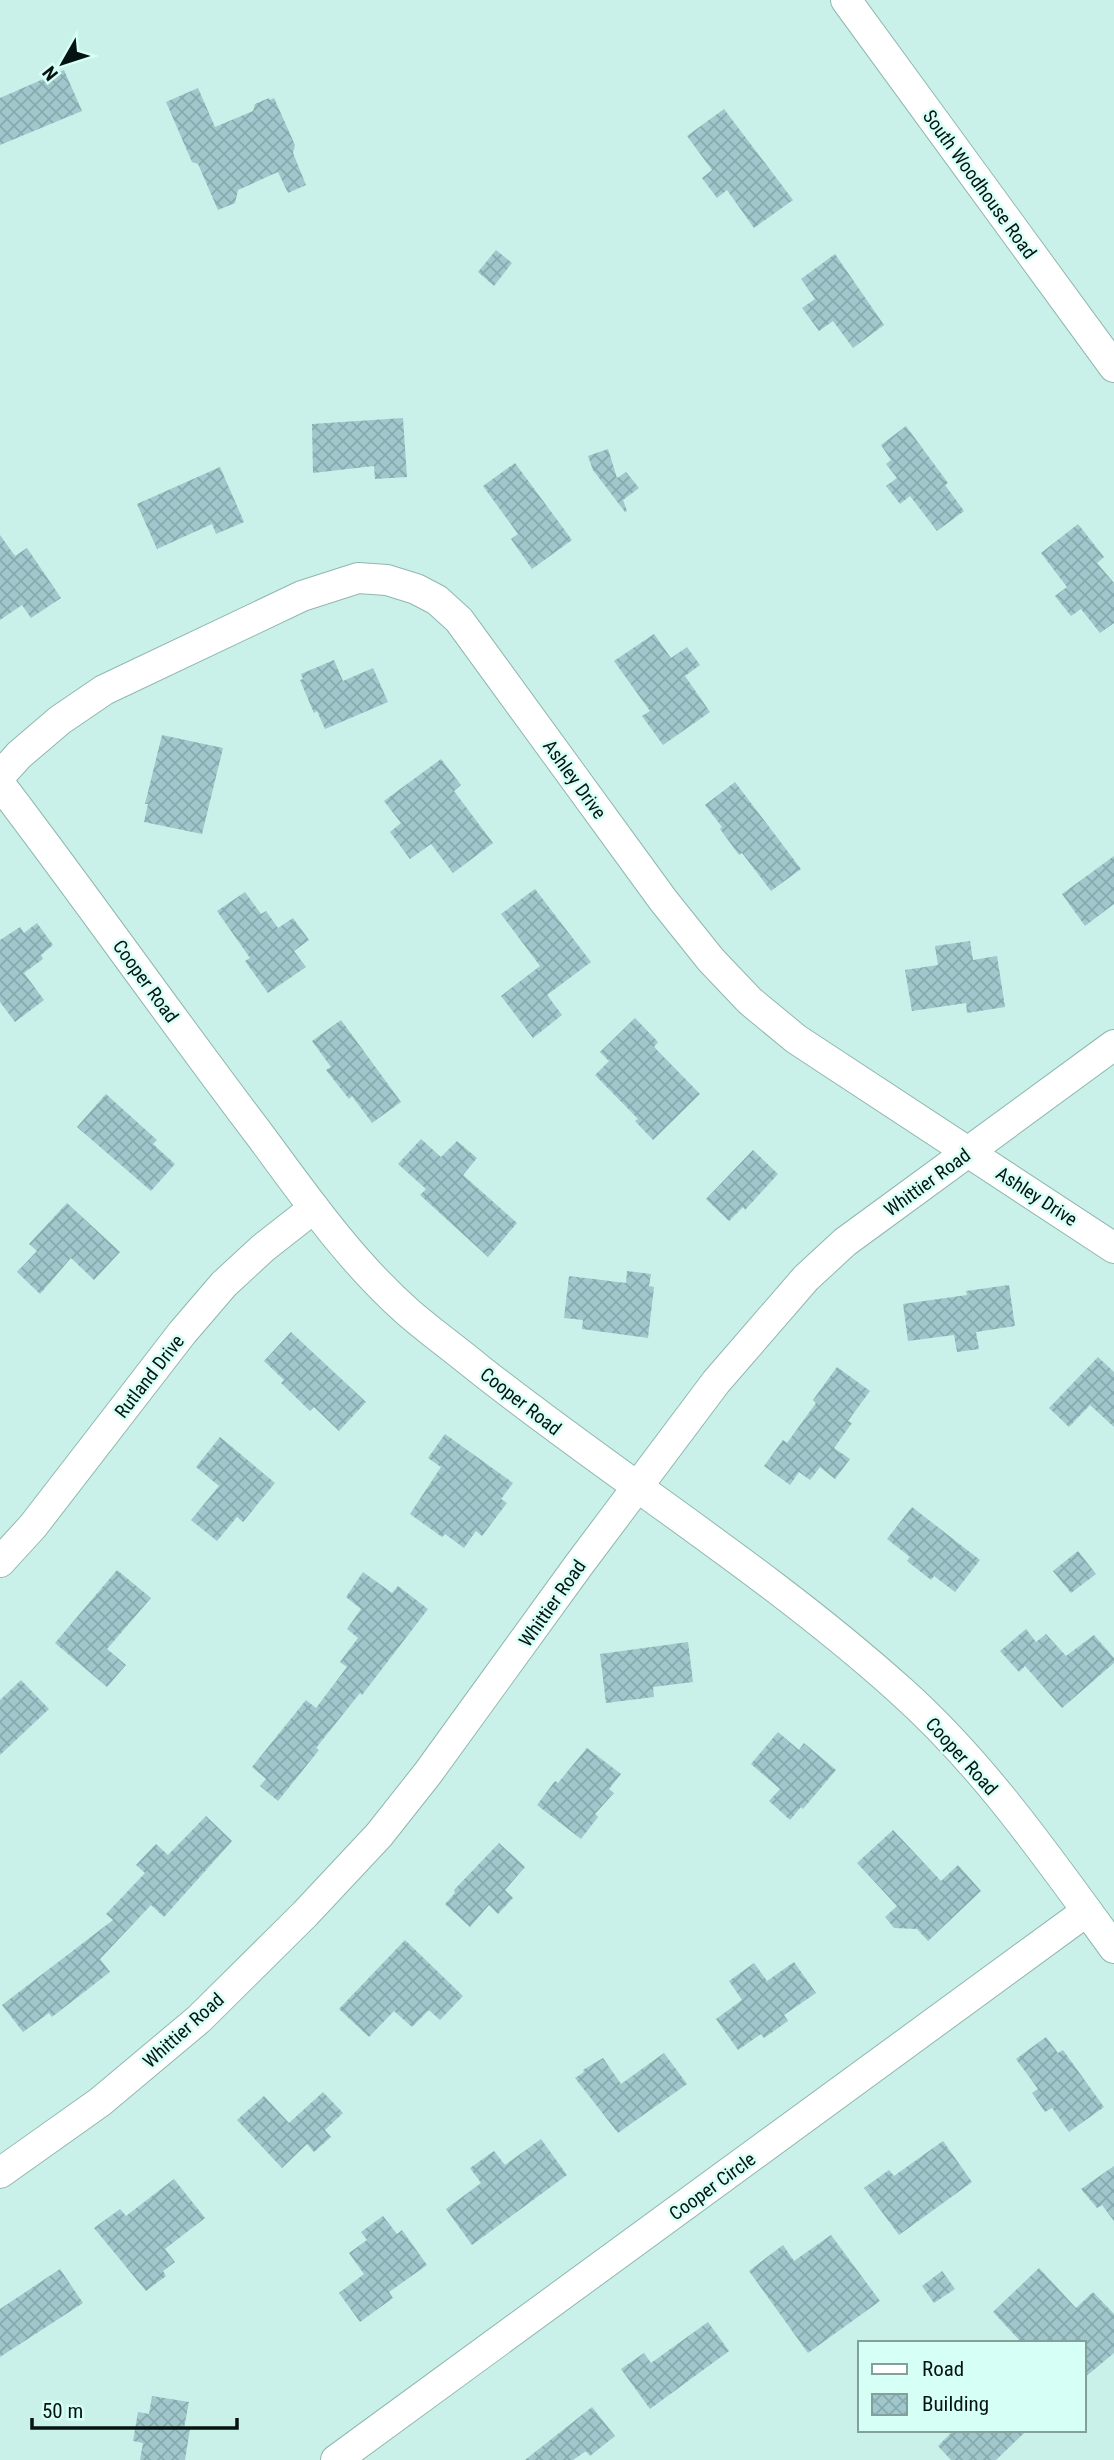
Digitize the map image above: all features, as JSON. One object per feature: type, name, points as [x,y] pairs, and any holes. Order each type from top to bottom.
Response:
[{"type":"street","name":"South Woodhouse Road","points":[[846,0],[1114,367]]},
{"type":"street","name":"Ashley Drive","points":[[0,776],[60,720],[104,690],[302,596],[358,578],[387,580],[416,589],[437,600],[459,620],[663,900],[750,1001],[796,1039],[1114,1248]]},
{"type":"street","name":"Cooper Road","points":[[0,784],[82,892],[215,1077],[314,1208],[365,1270],[409,1312],[527,1406],[836,1636],[904,1693],[954,1744],[1023,1824],[1114,1948]]},
{"type":"street","name":"Whittier Road","points":[[0,2174],[100,2102],[198,2019],[324,1894],[379,1835],[428,1773],[716,1382],[753,1336],[806,1278],[845,1242],[1114,1045]]},
{"type":"street","name":"Rutland Drive","points":[[0,1562],[33,1526],[182,1333],[224,1284],[263,1248],[314,1208]]},
{"type":"street","name":"Cooper Circle","points":[[336,2460],[1087,1911]]},
{"type":"building","points":[[64,70],[82,111],[0,145],[0,98]]},
{"type":"building","points":[[198,88],[215,127],[253,111],[255,104],[274,98],[295,145],[293,153],[306,185],[288,193],[278,172],[238,190],[235,203],[218,210],[198,164],[192,162],[166,102]]},
{"type":"building","points":[[724,109],[793,200],[754,228],[727,190],[717,198],[702,178],[712,170],[687,136]]},
{"type":"building","points":[[496,250],[512,263],[494,286],[478,272]]},
{"type":"building","points":[[835,254],[884,325],[853,348],[833,321],[819,331],[802,308],[815,299],[801,279]]},
{"type":"building","points":[[403,418],[407,477],[375,479],[374,466],[313,473],[312,424]]},
{"type":"building","points":[[906,426],[948,483],[945,485],[964,511],[937,531],[910,496],[900,504],[886,486],[897,478],[886,464],[891,460],[881,445]]},
{"type":"building","points":[[608,449],[617,478],[626,472],[639,488],[623,500],[627,511],[625,512],[593,470],[588,456]]},
{"type":"building","points":[[515,463],[572,540],[532,569],[511,539],[518,534],[483,486]]},
{"type":"building","points":[[220,467],[244,522],[216,534],[212,524],[157,549],[137,504]]},
{"type":"building","points":[[1078,524],[1104,557],[1097,563],[1114,583],[1114,623],[1100,633],[1081,609],[1071,616],[1055,596],[1067,587],[1041,553]]},
{"type":"building","points":[[0,535],[15,556],[27,548],[61,598],[31,618],[22,605],[0,620]]},
{"type":"building","points":[[654,634],[671,658],[687,647],[700,665],[685,676],[710,712],[663,745],[642,716],[650,711],[614,661]]},
{"type":"building","points":[[334,660],[343,681],[373,668],[388,702],[325,729],[317,711],[314,713],[300,680],[303,679],[301,674]]},
{"type":"building","points":[[162,735],[223,748],[202,834],[144,822],[148,804],[145,804]]},
{"type":"building","points":[[441,759],[461,785],[454,791],[493,843],[453,873],[431,844],[410,859],[390,832],[401,823],[384,801]]},
{"type":"building","points":[[735,782],[801,869],[771,891],[742,853],[739,855],[705,805]]},
{"type":"building","points":[[1114,856],[1114,904],[1085,926],[1062,894]]},
{"type":"building","points":[[535,889],[591,962],[547,995],[562,1015],[533,1038],[501,996],[540,966],[501,914]]},
{"type":"building","points":[[245,892],[261,914],[266,911],[278,928],[293,918],[309,940],[294,951],[306,967],[268,993],[245,961],[250,958],[217,911]]},
{"type":"building","points":[[37,923],[53,945],[41,955],[43,959],[24,973],[44,1000],[15,1022],[0,1002],[0,940],[20,927],[24,933]]},
{"type":"building","points":[[970,941],[973,960],[997,956],[1005,1007],[967,1013],[966,1003],[912,1011],[905,970],[938,965],[935,946]]},
{"type":"building","points":[[635,1018],[658,1042],[654,1047],[700,1094],[653,1140],[635,1121],[638,1119],[595,1075],[609,1061],[600,1052]]},
{"type":"building","points":[[341,1020],[401,1102],[372,1123],[352,1096],[349,1099],[326,1070],[331,1067],[312,1041]]},
{"type":"building","points":[[106,1094],[157,1140],[153,1144],[175,1164],[151,1191],[77,1127]]},
{"type":"building","points":[[421,1139],[441,1157],[457,1141],[477,1158],[463,1175],[517,1223],[488,1257],[420,1195],[426,1189],[398,1164]]},
{"type":"building","points":[[753,1150],[778,1174],[745,1210],[743,1207],[729,1221],[706,1199]]},
{"type":"building","points":[[67,1203],[120,1252],[94,1280],[71,1258],[40,1294],[17,1272],[37,1251],[29,1244]]},
{"type":"building","points":[[627,1271],[651,1274],[649,1286],[654,1287],[648,1338],[582,1329],[583,1320],[564,1318],[569,1276],[626,1283]]},
{"type":"building","points":[[1009,1285],[1015,1326],[976,1332],[979,1349],[957,1352],[954,1335],[908,1341],[903,1304],[967,1295],[966,1291]]},
{"type":"building","points":[[291,1332],[366,1402],[339,1431],[314,1407],[310,1411],[281,1383],[284,1380],[264,1361]]},
{"type":"building","points":[[1098,1357],[1114,1372],[1114,1427],[1090,1405],[1069,1427],[1049,1408]]},
{"type":"building","points":[[837,1367],[870,1391],[848,1421],[852,1423],[834,1448],[850,1459],[835,1479],[820,1467],[810,1480],[799,1472],[790,1485],[764,1466],[783,1440],[787,1443],[816,1403],[813,1400]]},
{"type":"building","points":[[445,1434],[513,1483],[501,1499],[507,1503],[482,1536],[476,1531],[464,1548],[445,1534],[442,1537],[410,1514],[441,1467],[428,1458]]},
{"type":"building","points":[[220,1437],[275,1483],[243,1522],[237,1517],[217,1541],[191,1520],[219,1486],[196,1467]]},
{"type":"building","points":[[912,1507],[980,1560],[955,1592],[934,1576],[931,1580],[907,1561],[910,1557],[887,1539]]},
{"type":"building","points":[[1078,1551],[1096,1574],[1071,1593],[1053,1571]]},
{"type":"building","points":[[117,1570],[151,1598],[107,1649],[126,1665],[107,1687],[55,1643]]},
{"type":"building","points":[[363,1572],[392,1593],[398,1586],[428,1609],[362,1695],[360,1693],[316,1748],[319,1750],[278,1801],[260,1786],[266,1779],[252,1767],[306,1700],[316,1708],[347,1667],[340,1662],[358,1638],[347,1629],[361,1609],[346,1597]]},
{"type":"building","points":[[1026,1629],[1036,1642],[1046,1634],[1066,1656],[1094,1635],[1114,1658],[1114,1663],[1062,1708],[1025,1666],[1019,1672],[1000,1651]]},
{"type":"building","points":[[688,1642],[693,1682],[653,1687],[654,1697],[606,1703],[600,1654]]},
{"type":"building","points":[[21,1680],[49,1709],[0,1755],[0,1700]]},
{"type":"building","points":[[778,1732],[799,1750],[804,1743],[836,1770],[803,1809],[801,1807],[790,1820],[769,1801],[780,1789],[751,1764]]},
{"type":"building","points":[[587,1748],[621,1774],[609,1789],[614,1793],[595,1814],[598,1817],[581,1839],[537,1805],[555,1781],[558,1783]]},
{"type":"building","points":[[206,1816],[232,1841],[164,1917],[151,1905],[100,1959],[110,1972],[52,2017],[49,2013],[23,2032],[2,2005],[113,1920],[106,1914],[145,1873],[136,1865],[156,1844],[168,1855]]},
{"type":"building","points":[[893,1830],[941,1881],[958,1865],[981,1891],[928,1941],[917,1929],[894,1928],[885,1917],[897,1906],[857,1863]]},
{"type":"building","points":[[499,1843],[525,1867],[505,1890],[513,1898],[498,1914],[489,1905],[470,1927],[445,1904],[455,1893],[454,1890]]},
{"type":"building","points":[[405,1940],[463,1996],[440,2020],[429,2010],[412,2027],[394,2011],[369,2037],[339,2009]]},
{"type":"building","points":[[794,1962],[816,1993],[784,2015],[788,2021],[764,2038],[761,2034],[738,2050],[716,2019],[742,2000],[729,1981],[754,1963],[767,1981]]},
{"type":"building","points":[[1046,2037],[1058,2053],[1063,2050],[1104,2107],[1069,2132],[1052,2108],[1045,2112],[1032,2093],[1038,2089],[1016,2059]]},
{"type":"building","points":[[664,2053],[687,2084],[618,2133],[575,2078],[603,2058],[621,2084]]},
{"type":"building","points":[[323,2092],[343,2113],[325,2130],[331,2137],[314,2152],[307,2144],[282,2168],[237,2120],[264,2096],[289,2123]]},
{"type":"building","points":[[541,2139],[567,2175],[472,2245],[446,2209],[481,2183],[470,2168],[494,2151],[505,2165]]},
{"type":"building","points":[[943,2141],[972,2182],[899,2235],[864,2188],[889,2170],[894,2176]]},
{"type":"building","points":[[1114,2166],[1114,2221],[1102,2205],[1097,2208],[1081,2189]]},
{"type":"building","points":[[174,2179],[205,2218],[165,2249],[175,2262],[163,2271],[166,2276],[146,2291],[94,2228],[120,2209],[126,2216]]},
{"type":"building","points":[[383,2216],[397,2234],[402,2230],[427,2265],[389,2292],[393,2298],[360,2322],[339,2293],[364,2274],[349,2253],[367,2240],[361,2232]]},
{"type":"building","points":[[831,2235],[880,2301],[808,2353],[749,2271],[783,2245],[794,2261]]},
{"type":"building","points":[[1039,2268],[1076,2308],[1093,2292],[1114,2314],[1114,2353],[1086,2376],[1086,2341],[1020,2341],[993,2312]]},
{"type":"building","points":[[60,2269],[83,2303],[0,2357],[0,2309]]},
{"type":"building","points":[[942,2271],[955,2289],[934,2303],[922,2286]]},
{"type":"building","points":[[708,2322],[729,2351],[650,2409],[621,2369],[644,2353],[651,2363]]},
{"type":"building","points":[[152,2396],[189,2402],[184,2428],[190,2429],[185,2460],[140,2460],[143,2443],[133,2441],[138,2412],[149,2414]]},
{"type":"building","points":[[592,2407],[615,2436],[590,2456],[586,2451],[573,2460],[525,2460]]},
{"type":"building","points":[[952,2432],[1025,2432],[996,2460],[951,2460],[938,2446]]}]
